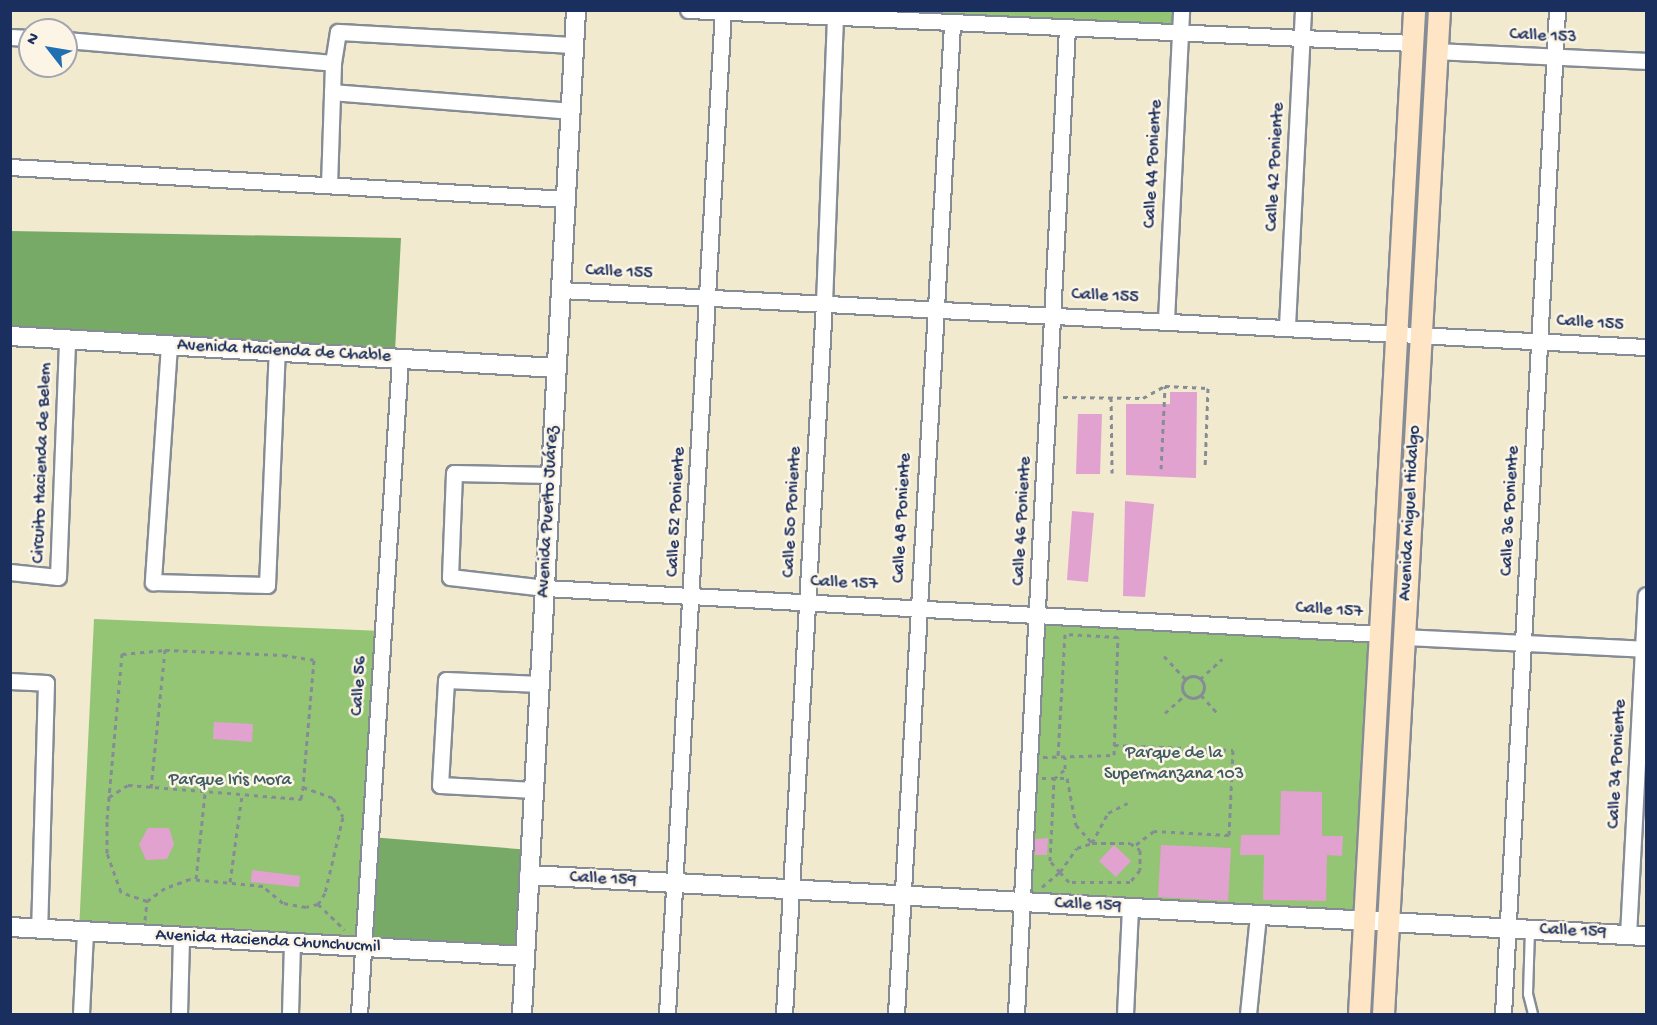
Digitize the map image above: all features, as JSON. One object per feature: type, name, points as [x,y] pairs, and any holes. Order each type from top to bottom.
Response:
[{"type":"main road","name":"Avenida Miguel Hidalgo","points":[[1359,1014],[1414,10]]},
{"type":"main road","name":"Avenida Miguel Hidalgo","points":[[1383,1014],[1439,10]]},
{"type":"street","name":"Avenida Puerto Juárez","points":[[522,1014],[576,10]]},
{"type":"street","points":[[688,10],[723,13],[835,15],[952,24],[1412,43]]},
{"type":"street","name":"Calle 44 Poniente","points":[[1166,320],[1180,10]]},
{"type":"street","name":"Calle 42 Poniente","points":[[1287,326],[1303,10]]},
{"type":"street","name":"Calle 36 Poniente","points":[[1503,1014],[1557,10]]},
{"type":"street","name":"Calle 52 Poniente","points":[[667,1014],[723,13]]},
{"type":"street","name":"Calle 50 Poniente","points":[[784,1014],[824,303],[835,15]]},
{"type":"street","name":"Calle 48 Poniente","points":[[896,1014],[934,308],[952,24]]},
{"type":"street","name":"Calle 46 Poniente","points":[[1016,1014],[1067,29]]},
{"type":"street","points":[[329,185],[333,63],[338,32],[574,45]]},
{"type":"street","points":[[78,41],[333,63]]},
{"type":"street","name":"Calle 153","points":[[1437,51],[1647,61]]},
{"type":"street","points":[[332,92],[571,111]]},
{"type":"street","points":[[10,167],[566,199]]},
{"type":"street","name":"Calle 155","points":[[561,290],[1397,331],[1647,347]]},
{"type":"street","name":"Avenida Hacienda de Chable","points":[[10,336],[557,368]]},
{"type":"street","name":"Circuito Hacienda de Belem","points":[[10,572],[58,577],[67,339]]},
{"type":"street","points":[[169,345],[153,582],[267,585],[277,351]]},
{"type":"street","name":"Calle 56","points":[[359,1014],[400,359]]},
{"type":"street","name":"Calle 157","points":[[551,475],[454,473],[450,577],[545,588],[1037,613],[1380,634]]},
{"type":"street","name":"Calle 34 Poniente","points":[[1637,936],[1647,595]]},
{"type":"street","points":[[1404,637],[1645,649]]},
{"type":"street","points":[[534,790],[440,785],[446,680],[540,684]]},
{"type":"street","points":[[10,681],[46,683],[39,928]]},
{"type":"street","name":"Calle 159","points":[[529,875],[1637,936]]},
{"type":"street","points":[[1125,1014],[1130,908]]},
{"type":"street","points":[[1248,1014],[1258,915]]},
{"type":"street","name":"Avenida Hacienda Chunchucmil","points":[[10,927],[525,956]]},
{"type":"street","points":[[81,1014],[86,931]]},
{"type":"street","points":[[179,1014],[181,936]]},
{"type":"street","points":[[290,1014],[292,943]]},
{"type":"lane","points":[[1530,930],[1528,994],[1533,1014]]},
{"type":"path","points":[[1049,396],[1143,398],[1165,387],[1208,388],[1205,468]]},
{"type":"path","points":[[1161,468],[1165,387]]},
{"type":"path","points":[[1111,397],[1112,473]]},
{"type":"path","points":[[1058,756],[1065,634],[1118,637],[1114,754],[1042,757],[1042,778],[1067,778],[1076,825],[1092,843]]},
{"type":"path","points":[[151,788],[165,650]]},
{"type":"path","points":[[109,797],[128,784],[206,793],[301,799],[314,660],[283,655],[165,650],[122,654],[109,797],[107,853],[121,892],[147,901],[165,888],[196,879],[262,886],[283,903],[306,907],[318,904],[325,893],[343,817],[333,798],[303,787]]},
{"type":"path","points":[[1164,656],[1186,680]]},
{"type":"path","points":[[1186,680],[1200,679],[1222,659]]},
{"type":"path","points":[[1185,695],[1195,698],[1201,695],[1204,688],[1200,679]]},
{"type":"path","points":[[1185,695],[1183,689],[1186,680]]},
{"type":"path","points":[[1165,713],[1185,695]]},
{"type":"path","points":[[1201,695],[1218,714]]},
{"type":"path","points":[[1114,745],[1233,750],[1229,835],[1154,831],[1134,846]]},
{"type":"path","points":[[1060,872],[1077,848],[1092,843],[1134,846],[1140,850],[1140,870],[1130,882],[1069,882],[1050,861],[1054,779],[1065,769],[1065,757]]},
{"type":"path","points":[[196,879],[206,793]]},
{"type":"path","points":[[230,882],[242,795]]},
{"type":"path","points":[[1092,843],[1107,813],[1128,802]]},
{"type":"path","points":[[318,904],[364,947]]},
{"type":"green space","points":[[838,10],[1178,11],[1177,30]]},
{"type":"green space","points":[[10,231],[401,238],[395,351],[11,331]]},
{"type":"green space","name":"Parque de la Supermanzana 103","points":[[1038,614],[1380,634],[1364,921],[1022,902]]},
{"type":"green space","name":"Parque Iris Mora","points":[[94,619],[383,631],[364,947],[79,931]]},
{"type":"green space","points":[[370,837],[531,850],[525,956],[364,947]]},
{"type":"building","points":[[1170,392],[1197,392],[1196,478],[1126,475],[1126,404],[1170,404]]},
{"type":"building","points":[[1078,414],[1102,414],[1100,474],[1076,474]]},
{"type":"building","points":[[1125,501],[1154,504],[1145,597],[1123,596]]},
{"type":"building","points":[[1072,511],[1094,513],[1088,582],[1067,580]]},
{"type":"building","points":[[214,722],[253,724],[252,742],[213,739]]},
{"type":"building","points":[[1281,791],[1322,792],[1322,836],[1343,836],[1342,856],[1327,855],[1326,901],[1263,900],[1264,855],[1240,855],[1241,835],[1280,835]]},
{"type":"building","points":[[148,828],[169,828],[174,844],[167,859],[146,860],[139,844]]},
{"type":"building","points":[[1048,838],[1047,855],[1035,855],[1035,839]]},
{"type":"building","points":[[1114,845],[1131,861],[1116,877],[1099,861]]},
{"type":"building","points":[[1161,845],[1231,848],[1228,901],[1158,897]]},
{"type":"building","points":[[252,870],[300,876],[299,887],[251,882]]}]
